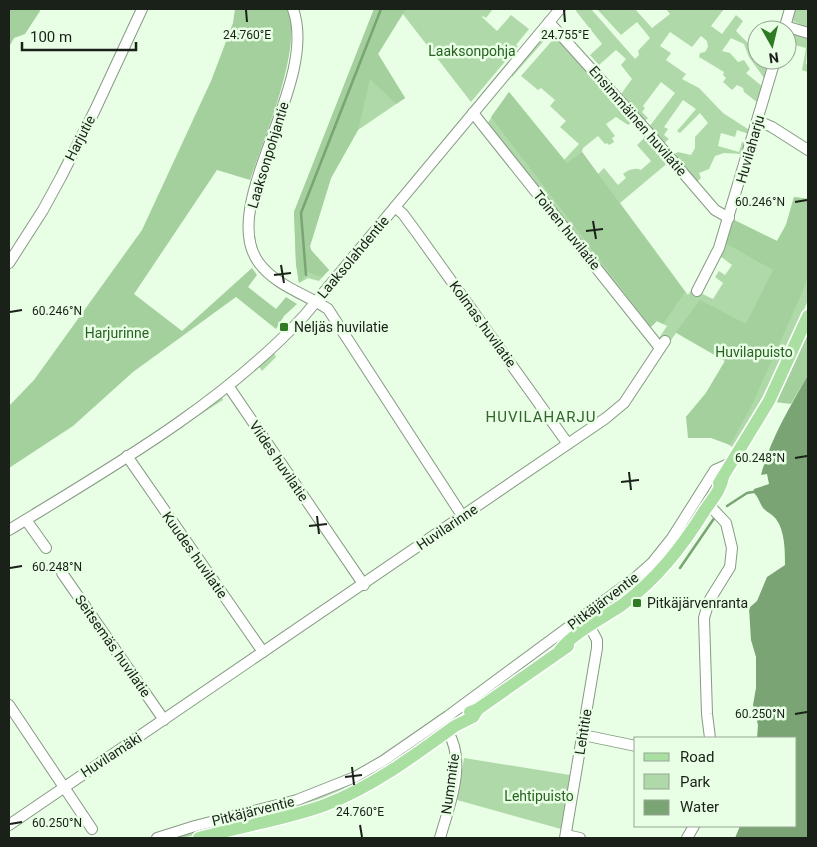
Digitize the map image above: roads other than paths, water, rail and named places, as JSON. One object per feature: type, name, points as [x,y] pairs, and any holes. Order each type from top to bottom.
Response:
[{"type":"main road","name":"Pitkäjärventie","points":[[199,838],[301,813],[372,783],[450,725],[470,719],[478,709],[560,650],[576,634],[590,627],[634,595],[659,573],[676,554],[720,489],[723,477],[768,401],[808,316]]},
{"type":"street","name":"Harjutie","points":[[9,263],[43,210],[61,177],[103,94],[142,9]]},
{"type":"street","name":"Laaksonpohjantie","points":[[293,9],[298,37],[295,65],[257,182],[248,232],[250,247],[260,264],[290,288],[315,302]]},
{"type":"street","name":"Laaksolahdentie","points":[[9,530],[127,456],[228,387],[279,343],[560,9]]},
{"type":"street","name":"Ensimmäinen huvilatie","points":[[549,22],[648,131],[715,210],[729,218]]},
{"type":"street","name":"Huvilaharju","points":[[697,291],[709,271],[729,218],[772,70]]},
{"type":"street","name":"Toinen huvilatie","points":[[473,113],[662,345]]},
{"type":"street","points":[[758,121],[772,127],[808,150]]},
{"type":"street","name":"Kolmas huvilatie","points":[[395,207],[403,214],[417,233],[568,444]]},
{"type":"street","points":[[315,302],[328,309],[463,517]]},
{"type":"street","name":"Huvilarinne","points":[[214,686],[463,517],[624,403],[662,345]]},
{"type":"street","name":"Viides huvilatie","points":[[228,387],[364,585]]},
{"type":"street","name":"Kuudes huvilatie","points":[[127,456],[263,652]]},
{"type":"street","name":"Pitkäjärventie","points":[[157,838],[326,790],[450,725],[635,578],[672,538],[715,470],[733,462]]},
{"type":"street","points":[[709,505],[726,523],[732,548],[730,567],[709,601],[704,618],[707,714],[710,737]]},
{"type":"street","points":[[26,520],[46,548]]},
{"type":"street","name":"Seitsemäs huvilatie","points":[[62,573],[164,720]]},
{"type":"street","name":"Lehtitie","points":[[565,837],[597,640],[590,627]]},
{"type":"street","name":"Huvilamäki","points":[[9,825],[214,686]]},
{"type":"street","points":[[9,705],[92,830]]},
{"type":"street","name":"Nummitie","points":[[440,838],[451,802],[456,761],[455,743],[450,725]]},
{"type":"street","points":[[583,735],[634,746]]},
{"type":"street","points":[[565,837],[580,838]]},
{"type":"water","points":[[808,375],[808,838],[735,838],[740,827],[797,827],[797,737],[757,737],[758,725],[753,705],[756,688],[756,657],[751,640],[749,608],[757,601],[767,577],[785,565],[784,541],[779,524],[764,509],[753,492],[754,489],[769,484],[767,474],[761,475],[781,424]]},
{"type":"waterway","points":[[306,275],[301,213],[381,9]]},
{"type":"waterway","points":[[727,506],[747,493],[753,492]]},
{"type":"waterway","points":[[680,568],[715,517]]},
{"type":"place","name":"Neljäs huvilatie","points":[[284,327]]},
{"type":"place","name":"Pitkäjärvenranta","points":[[637,603]]},
{"type":"district","name":"HUVILAHARJU","points":[[541,417]]},
{"type":"park label","name":"Laaksonpohja","points":[[472,51]]},
{"type":"park label","name":"Harjurinne","points":[[117,333]]},
{"type":"park label","name":"Huvilapuisto","points":[[754,352]]},
{"type":"park label","name":"Lehtipuisto","points":[[539,796]]}]
